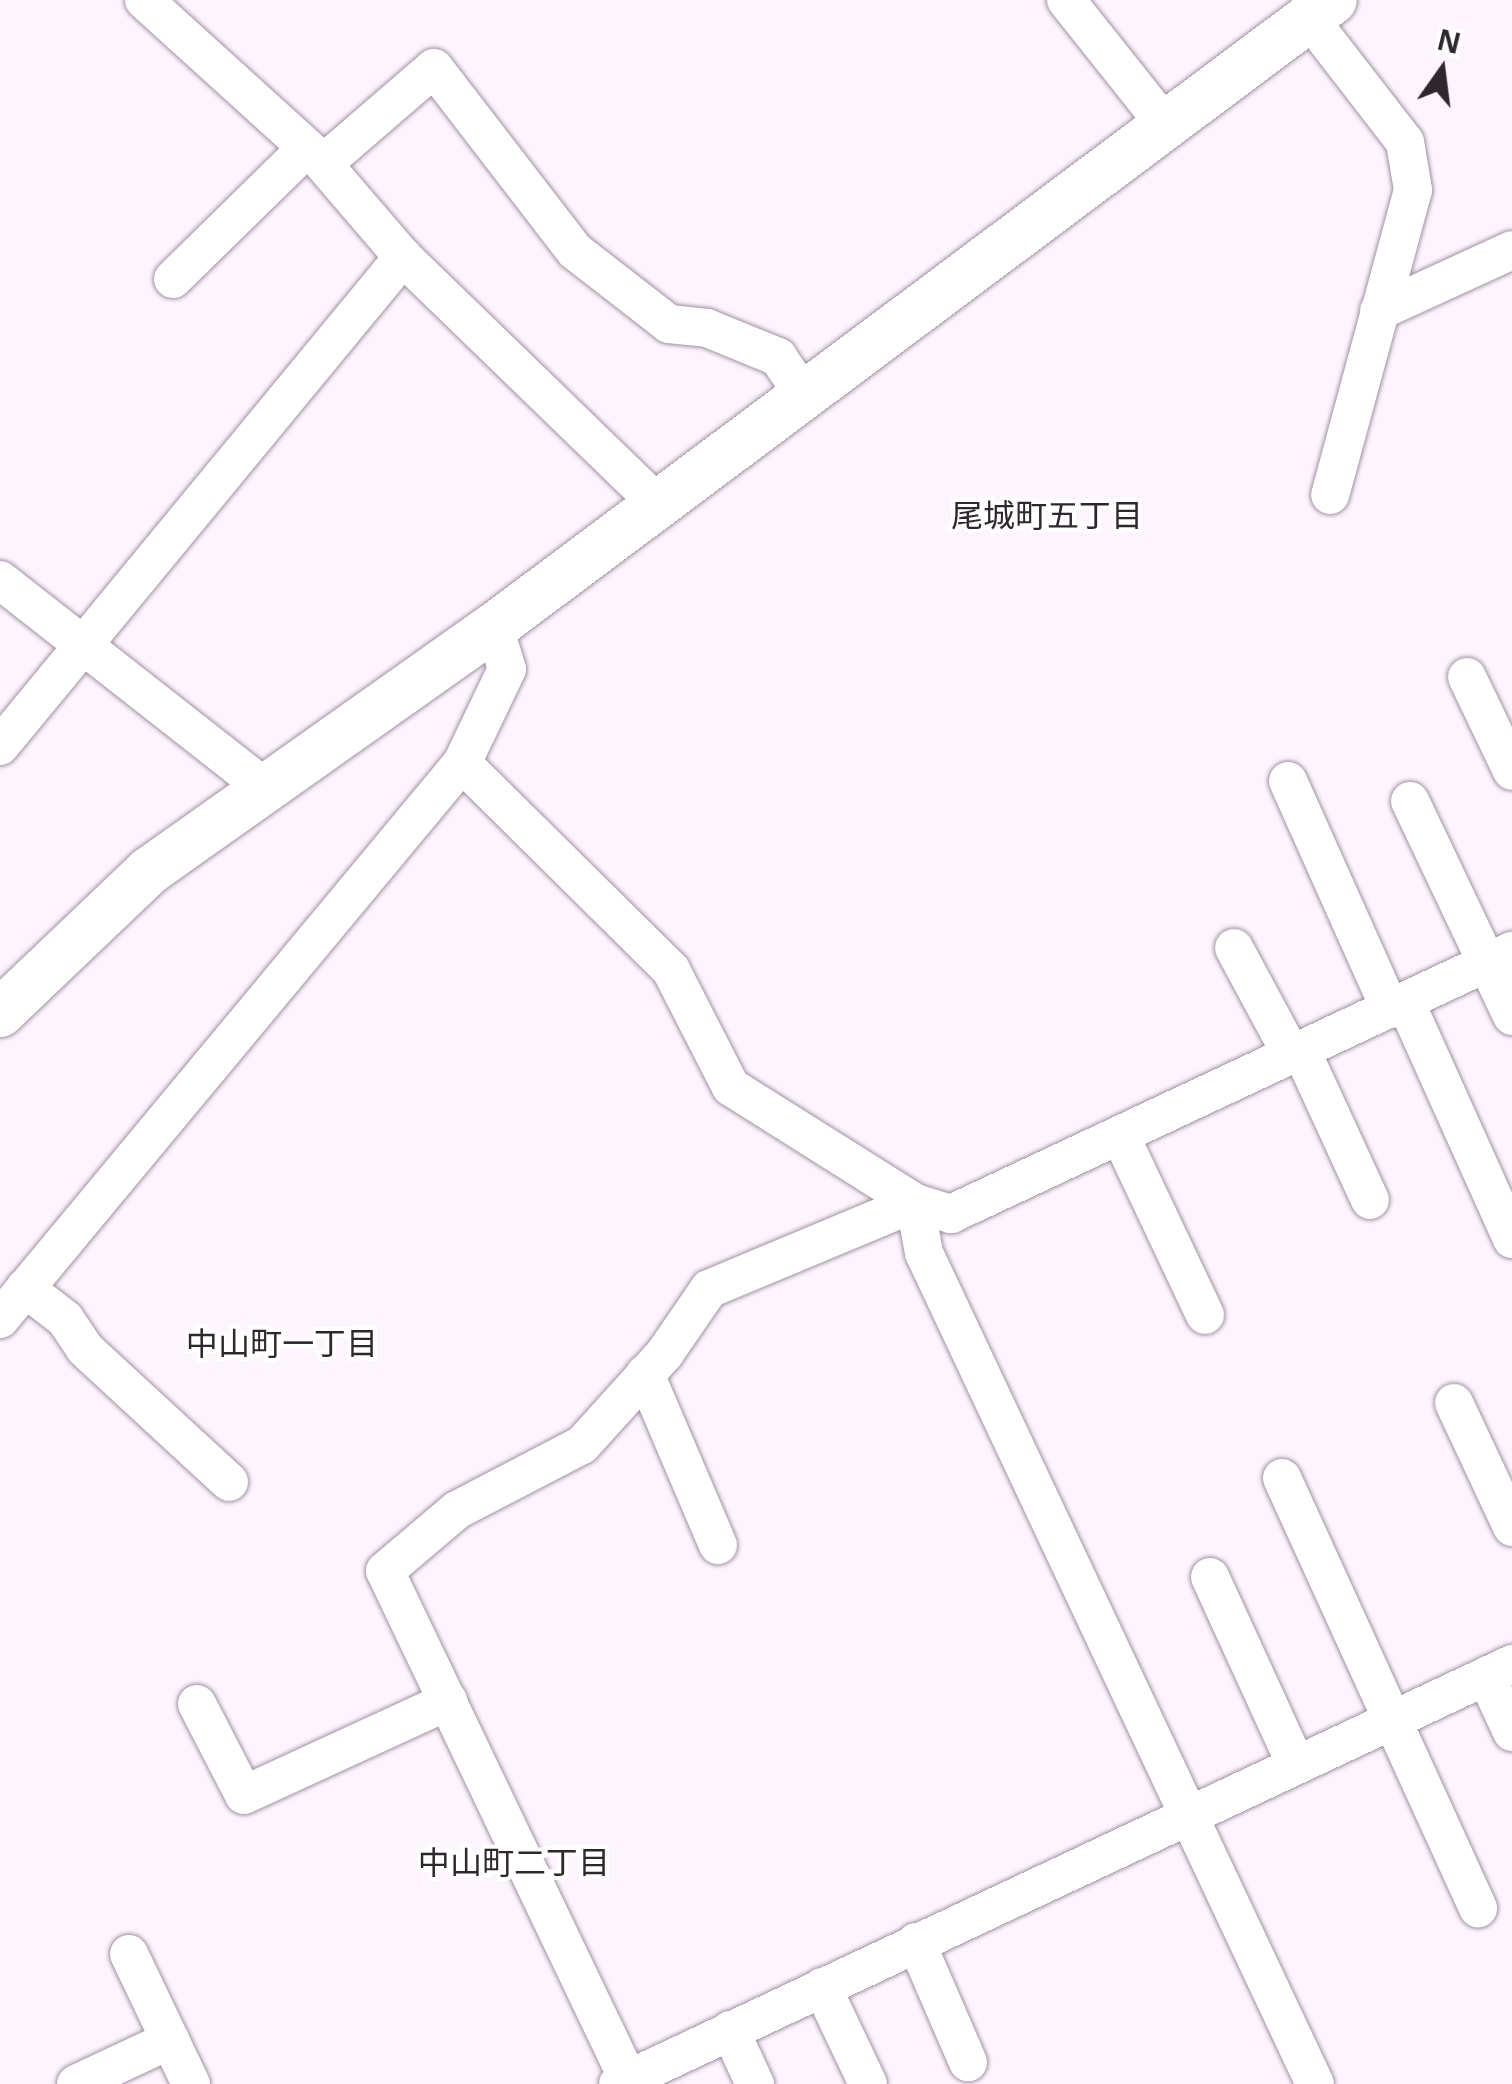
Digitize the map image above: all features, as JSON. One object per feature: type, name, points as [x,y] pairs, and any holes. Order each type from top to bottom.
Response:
[{"type":"street","points":[[144,0],[316,156],[403,258],[656,503]]},
{"type":"street","points":[[1066,0],[1164,123]]},
{"type":"street","points":[[0,1013],[149,872],[494,627],[1321,9],[1405,142],[1413,190],[1330,495]]},
{"type":"street","points":[[174,279],[316,156],[434,68],[575,251],[669,324],[706,328],[778,356],[803,394]]},
{"type":"street","points":[[1380,311],[1512,250]]},
{"type":"street","points":[[0,746],[403,258]]},
{"type":"street","points":[[0,580],[267,788]]},
{"type":"street","points":[[0,1319],[462,763],[507,669],[494,627]]},
{"type":"street","points":[[1467,677],[1512,772]]},
{"type":"street","points":[[462,763],[671,970],[731,1087],[915,1203],[951,1214],[1500,957]]},
{"type":"street","points":[[1288,781],[1512,1240]]},
{"type":"street","points":[[1410,801],[1500,957],[1512,1016]]},
{"type":"street","points":[[1234,948],[1296,1052],[1370,1200]]},
{"type":"street","points":[[1120,1135],[1205,1314]]},
{"type":"street","points":[[915,1203],[709,1289],[646,1374],[582,1446],[458,1510],[386,1571],[633,2080],[730,2030],[1499,1670],[1512,1732]]},
{"type":"street","points":[[915,1203],[924,1253],[1316,2084]]},
{"type":"street","points":[[25,1288],[65,1319],[85,1349],[228,1482]]},
{"type":"street","points":[[646,1374],[718,1545]]},
{"type":"street","points":[[1454,1403],[1512,1527]]},
{"type":"street","points":[[1282,1478],[1478,1908]]},
{"type":"street","points":[[1210,1578],[1296,1765]]},
{"type":"street","points":[[197,1704],[244,1796],[448,1701]]},
{"type":"street","points":[[916,1942],[968,2062]]},
{"type":"street","points":[[130,1954],[191,2084]]},
{"type":"street","points":[[822,1987],[868,2084]]},
{"type":"street","points":[[730,2030],[755,2084]]},
{"type":"street","points":[[76,2084],[170,2040]]},
{"type":"district","name":"尾城町五丁目","points":[[1047,515]]},
{"type":"district","name":"中山町一丁目","points":[[282,1343]]},
{"type":"district","name":"中山町二丁目","points":[[514,1862]]}]
